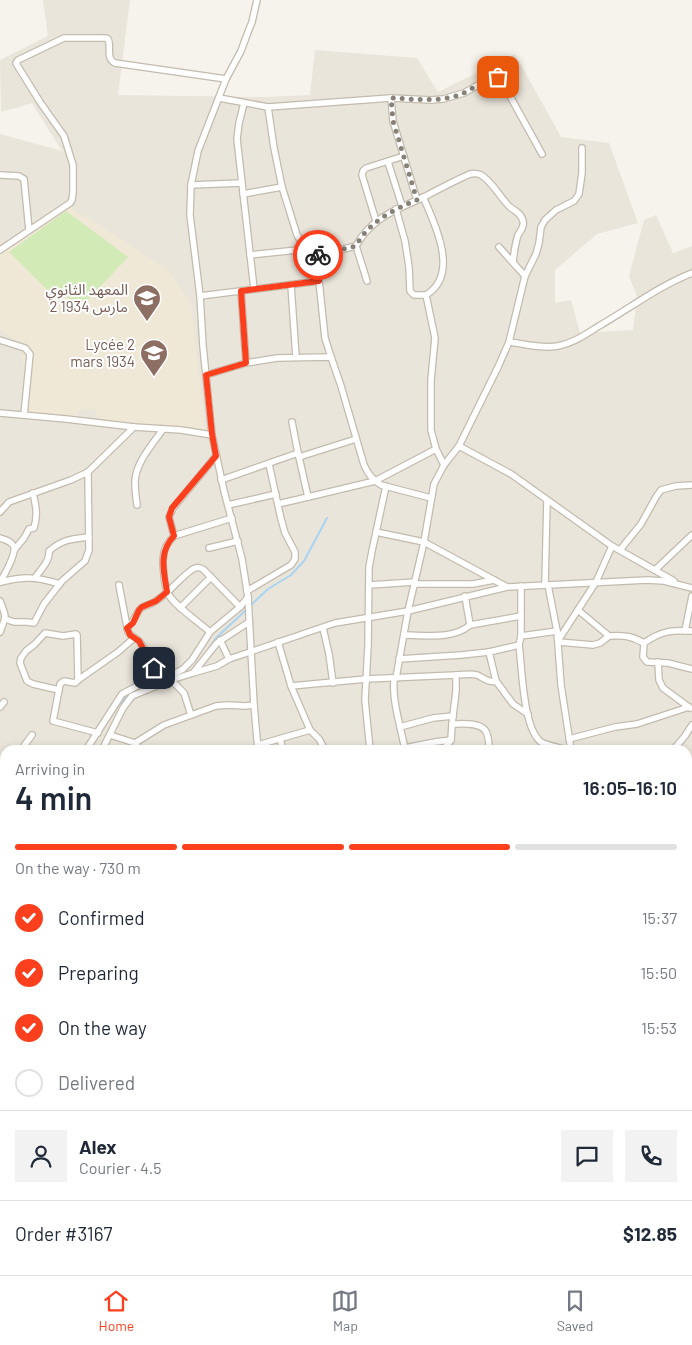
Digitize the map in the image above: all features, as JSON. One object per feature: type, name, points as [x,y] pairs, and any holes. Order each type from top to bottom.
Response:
[{"type":"street","points":[[257,0],[241,51],[226,79],[198,151],[191,185],[190,215],[200,296],[202,346],[212,434],[221,480],[242,559],[248,597],[250,652],[258,745]]},
{"type":"street","points":[[0,250],[70,202],[73,192],[73,164],[64,136],[17,65],[18,60],[64,38],[106,38],[109,42],[109,57],[114,63],[226,79]]},
{"type":"street","points":[[219,98],[268,107],[391,98],[431,100],[443,99],[464,93],[496,76],[500,78],[542,154]]},
{"type":"street","points":[[388,162],[405,240],[410,291],[414,295],[426,295],[439,284],[443,271],[440,238],[434,220],[420,198],[404,156],[393,121],[391,98]]},
{"type":"street","points":[[244,103],[237,139],[254,289]]},
{"type":"street","points":[[268,107],[282,187],[297,235],[311,257],[319,281],[324,332],[366,470],[375,481],[386,486],[431,498]]},
{"type":"street","points":[[404,745],[394,688],[395,679],[424,542],[434,484],[444,465],[459,446],[509,342],[525,276],[536,254],[541,227],[545,220],[556,210],[574,200],[579,194],[582,173],[582,148]]},
{"type":"street","points":[[376,221],[362,173],[366,168],[404,156]]},
{"type":"street","points":[[367,281],[356,246],[361,236],[376,221],[399,207],[474,173],[483,177],[509,206],[520,214],[523,227],[518,235],[513,262]]},
{"type":"street","points":[[0,175],[19,176],[24,179],[29,230]]},
{"type":"street","points":[[191,185],[241,183]]},
{"type":"street","points":[[243,194],[282,187]]},
{"type":"street","points":[[311,257],[356,246]]},
{"type":"street","points":[[499,247],[525,276]]},
{"type":"street","points":[[250,255],[307,249]]},
{"type":"street","points":[[509,342],[544,347],[568,344],[664,286],[692,273]]},
{"type":"street","points":[[200,296],[319,281]]},
{"type":"street","points":[[291,285],[296,357]]},
{"type":"street","points":[[241,291],[246,363]]},
{"type":"street","points":[[426,295],[435,338],[431,380],[433,440],[444,465]]},
{"type":"street","points":[[0,340],[25,348],[30,354],[24,415]]},
{"type":"street","points":[[206,375],[246,363],[277,358],[331,357]]},
{"type":"street","points":[[0,413],[212,434]]},
{"type":"street","points":[[292,422],[308,498]]},
{"type":"street","points":[[0,512],[10,502],[88,472],[134,427]]},
{"type":"street","points":[[137,505],[136,474],[142,460],[163,429]]},
{"type":"street","points":[[221,480],[299,455],[356,440]]},
{"type":"street","points":[[459,446],[511,474],[612,546],[680,584]]},
{"type":"street","points":[[278,504],[375,481],[436,449]]},
{"type":"street","points":[[174,536],[169,517],[172,508],[216,456]]},
{"type":"street","points":[[90,745],[122,694],[139,685],[174,674],[183,669],[198,652],[210,632],[240,607],[248,597],[291,565],[295,559],[295,552],[285,533],[281,519],[269,464]]},
{"type":"street","points":[[5,619],[14,622],[34,623],[44,604],[60,584],[88,556],[88,472]]},
{"type":"street","points":[[620,550],[641,524],[661,490],[676,486],[692,485]]},
{"type":"street","points":[[370,745],[365,700],[369,585],[372,551],[386,486]]},
{"type":"street","points":[[0,582],[14,549],[24,538],[29,528],[34,528],[37,509],[33,493]]},
{"type":"street","points":[[228,505],[276,494]]},
{"type":"street","points":[[547,500],[547,585],[558,631],[561,685],[570,745]]},
{"type":"street","points":[[210,632],[180,608],[167,592],[163,559],[164,549],[174,536],[232,518]]},
{"type":"street","points":[[376,532],[424,542],[507,587]]},
{"type":"street","points":[[655,570],[692,535]]},
{"type":"street","points":[[35,578],[48,561],[49,550],[62,542],[89,537]]},
{"type":"street","points":[[0,538],[8,541],[13,545],[14,549]]},
{"type":"street","points":[[209,548],[238,541]]},
{"type":"street","points":[[559,640],[596,582],[612,546]]},
{"type":"street","points":[[127,628],[133,623],[142,607],[156,601],[190,572],[198,568],[204,570],[240,607]]},
{"type":"street","points":[[0,582],[30,577],[60,584]]},
{"type":"street","points":[[180,608],[211,577]]},
{"type":"street","points":[[369,585],[473,584],[494,580]]},
{"type":"street","points":[[105,745],[123,708],[132,696],[171,680],[217,666],[228,659],[345,621],[408,611],[507,587],[664,580],[692,588]]},
{"type":"street","points":[[118,586],[130,635],[139,641],[150,658],[158,678]]},
{"type":"street","points":[[521,586],[522,616],[519,645],[528,714],[534,735],[542,742],[551,745]]},
{"type":"street","points":[[465,596],[470,625]]},
{"type":"street","points":[[644,643],[663,632],[689,631],[692,596]]},
{"type":"street","points":[[0,601],[5,619],[0,632]]},
{"type":"street","points":[[578,610],[610,636]]},
{"type":"street","points":[[404,635],[448,634],[464,630],[470,625],[522,616]]},
{"type":"street","points":[[193,673],[220,640],[249,620]]},
{"type":"street","points":[[323,628],[330,654],[333,683]]},
{"type":"street","points":[[521,636],[558,631]]},
{"type":"street","points":[[59,690],[32,684],[27,681],[20,663],[20,658],[45,633],[63,636],[77,635],[78,680]]},
{"type":"street","points":[[559,640],[593,645],[600,643],[610,636],[627,636],[634,637],[644,643]]},
{"type":"street","points":[[98,733],[53,721],[62,682],[75,683],[134,638]]},
{"type":"street","points":[[220,640],[228,659]]},
{"type":"street","points":[[278,642],[291,686],[310,730],[320,739],[323,745]]},
{"type":"street","points":[[644,643],[644,659],[647,662],[668,663],[692,669]]},
{"type":"street","points":[[399,659],[489,652],[519,645]]},
{"type":"street","points":[[489,652],[496,681],[513,704],[528,714]]},
{"type":"street","points":[[658,662],[659,680],[663,688],[690,708]]},
{"type":"street","points":[[291,686],[366,679],[456,675],[476,675],[492,682],[496,681]]},
{"type":"street","points":[[447,745],[451,740],[456,675]]},
{"type":"street","points":[[171,680],[184,693],[191,715]]},
{"type":"street","points":[[110,735],[135,743],[164,725],[216,706],[254,705]]},
{"type":"street","points":[[569,739],[615,727],[637,724],[690,708]]},
{"type":"street","points":[[400,727],[433,718],[453,716]]},
{"type":"street","points":[[452,724],[479,726],[484,729],[487,735],[488,745]]},
{"type":"street","points":[[677,745],[692,725]]},
{"type":"street","points":[[265,745],[310,730]]},
{"type":"street","points":[[25,745],[32,735]]},
{"type":"street","points":[[280,739],[282,745]]},
{"type":"street","points":[[421,745],[451,740]]},
{"type":"shaded area","points":[[43,0],[130,0],[118,95],[265,97],[310,95],[315,50],[417,58],[438,92],[515,54],[561,137],[609,143],[638,223],[597,234],[555,270],[555,303],[571,300],[580,333],[633,330],[637,297],[629,276],[644,220],[656,215],[673,253],[692,246],[692,745],[0,745],[0,134],[62,151],[32,103],[1,112],[0,60],[48,36]]},
{"type":"shaded area","name":"المعهد الثانوي 2 مارس 1934","points":[[65,204],[169,270],[191,304],[206,436],[101,423],[94,409],[78,411],[76,420],[24,413],[23,344],[0,330],[0,255]]},
{"type":"green space","points":[[66,211],[128,257],[79,309],[66,295],[59,301],[9,252]]},
{"type":"waterway","points":[[250,606],[268,589],[291,575],[304,561],[327,518]]},
{"type":"waterway","points":[[208,650],[216,638],[246,610]]},
{"type":"waterway","points":[[121,706],[126,696],[130,694]]},
{"type":"way so far","points":[[318,255],[356,246],[361,236],[376,221],[396,209],[417,200],[393,121],[391,98],[443,99],[464,93],[492,77],[498,77]]},
{"type":"place","name":"المعهد الثانوي 2 مارس 1934","points":[[147,322]]},
{"type":"place","name":"Lycée 2 mars 1934","points":[[154,377]]},
{"type":"route","points":[[154,668],[139,641],[130,635],[127,628],[133,623],[142,607],[156,601],[167,592],[163,559],[164,549],[174,536],[169,517],[170,513],[175,504],[216,456],[206,375],[246,363],[241,291],[319,281],[311,257],[318,255]]}]
